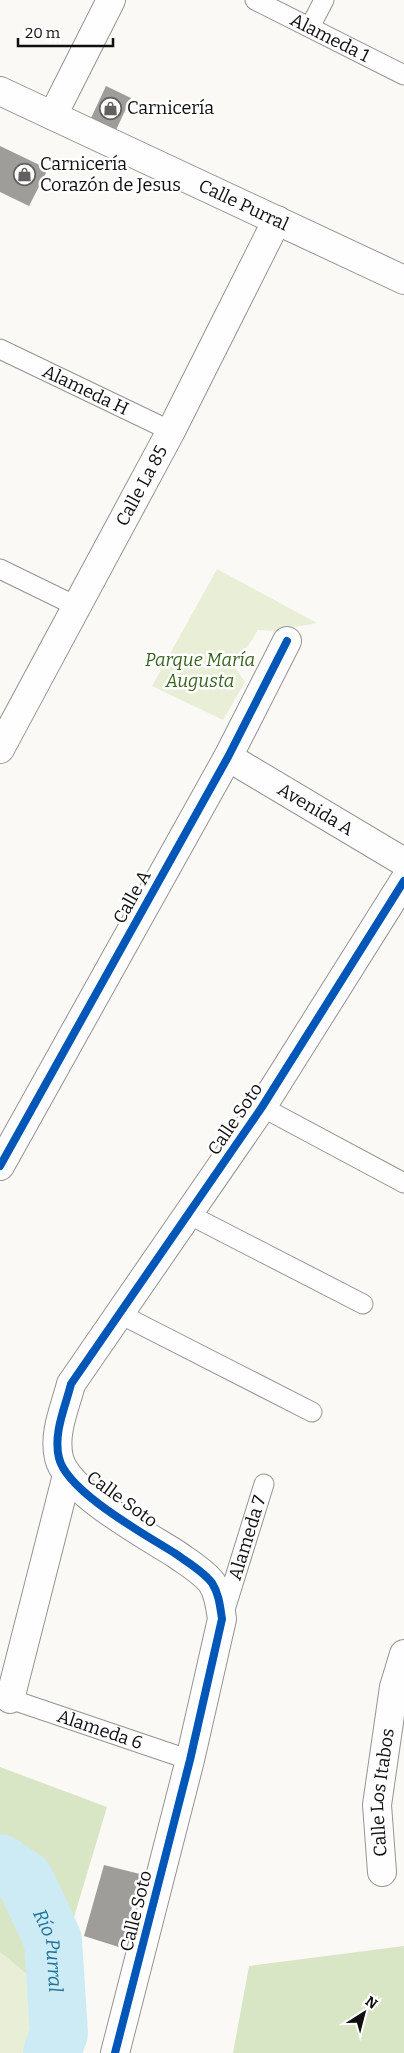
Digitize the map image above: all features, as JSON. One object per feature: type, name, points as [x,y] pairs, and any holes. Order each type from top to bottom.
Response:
[{"type":"street","points":[[53,115],[111,0]]},
{"type":"street","name":"Calle Purral","points":[[0,91],[404,280]]},
{"type":"street","name":"Calle La 85","points":[[0,749],[78,607],[277,220]]},
{"type":"street","name":"Calle A","points":[[0,1165],[228,756],[287,640]]},
{"type":"street","name":"Avenida A","points":[[228,756],[404,862]]},
{"type":"street","name":"Calle Soto","points":[[115,2053],[190,1760],[222,1619],[219,1598],[211,1582],[191,1564],[89,1497],[67,1475],[59,1459],[57,1434],[72,1384],[262,1107],[404,881]]},
{"type":"street","points":[[10,1699],[67,1475]]},
{"type":"street","name":"Calle Los Itabos","points":[[382,1872],[376,1805],[394,1687],[404,1654]]},
{"type":"lane","name":"Alameda 1","points":[[255,0],[404,75]]},
{"type":"lane","points":[[310,27],[324,0]]},
{"type":"lane","name":"Alameda H","points":[[0,349],[170,431]]},
{"type":"lane","points":[[0,569],[78,607]]},
{"type":"lane","points":[[262,1107],[404,1183]]},
{"type":"lane","points":[[188,1214],[363,1304]]},
{"type":"lane","points":[[120,1314],[312,1412]]},
{"type":"lane","name":"Alameda 7","points":[[222,1619],[264,1484]]},
{"type":"lane","name":"Alameda 6","points":[[10,1699],[190,1760]]},
{"type":"green space","name":"Parque María Augusta","points":[[217,569],[317,623],[275,631],[258,630],[235,667],[245,682],[223,720],[152,686]]},
{"type":"green space","points":[[0,1767],[107,1807],[51,1994],[0,1952]]},
{"type":"green space","points":[[404,1946],[404,2053],[233,2053],[249,1966]]},
{"type":"green space","points":[[0,1952],[51,1994],[25,2053],[0,2053]]},
{"type":"building","name":"Carnicería","points":[[106,86],[131,98],[116,130],[91,118]]},
{"type":"building","name":"Carnicería Corazón de Jesus","points":[[0,146],[48,169],[29,206],[0,192]]},
{"type":"building","points":[[104,1865],[140,1874],[122,1948],[84,1936]]},
{"type":"waterway","name":"Río Purral","points":[[0,1863],[25,1880],[53,1940],[59,2033],[52,2053]]},
{"type":"cycle path","points":[[0,1166],[228,757],[287,641]]},
{"type":"cycle path","points":[[115,2053],[190,1760],[222,1619],[216,1591],[212,1583],[204,1575],[176,1554],[109,1512],[76,1485],[65,1471],[59,1458],[58,1439],[60,1421],[71,1384],[262,1107],[404,881]]},
{"type":"place","name":"Carnicería","points":[[111,108]]},
{"type":"place","name":"Carnicería Corazón de Jesus","points":[[24,174]]}]
